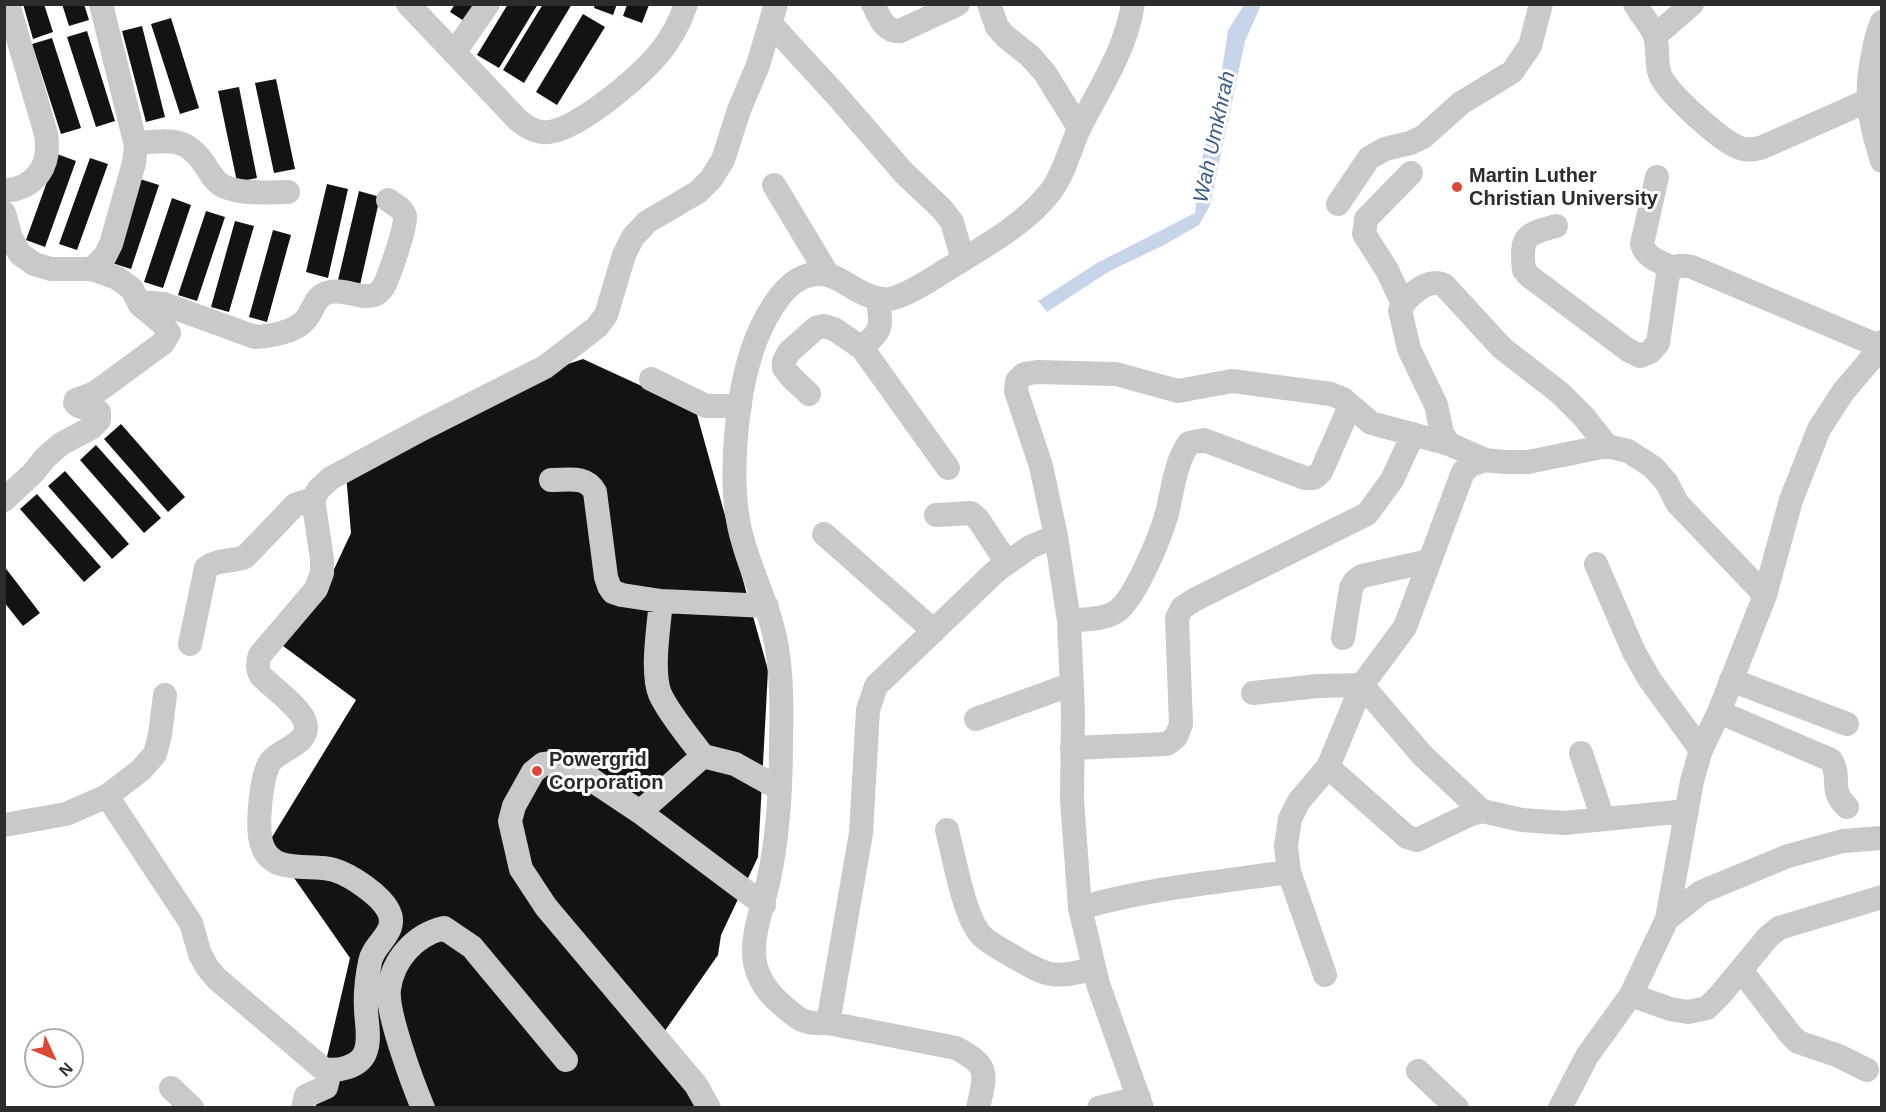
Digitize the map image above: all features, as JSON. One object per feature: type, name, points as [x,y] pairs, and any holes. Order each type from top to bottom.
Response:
[{"type":"street","points":[[4,191],[24,187],[37,176],[46,162],[48,147],[8,4]]},
{"type":"street","points":[[92,269],[105,256],[111,244],[134,163],[136,143],[101,4]]},
{"type":"street","points":[[408,4],[518,120],[534,130],[552,132],[585,117],[635,78],[657,56],[687,4]]},
{"type":"street","points":[[454,53],[488,4]]},
{"type":"street","points":[[873,4],[886,28],[892,32],[900,31],[958,4]]},
{"type":"street","points":[[989,4],[998,27],[1045,73],[1078,128]]},
{"type":"street","points":[[978,1107],[984,1075],[983,1068],[973,1057],[956,1048],[828,1023],[802,1022],[773,998],[759,976],[753,961],[754,936],[764,905],[775,851],[780,789],[782,697],[777,649],[767,606],[742,541],[735,507],[733,474],[740,406],[752,351],[760,330],[785,289],[797,279],[811,274],[828,275],[878,299],[891,299],[913,291],[1001,236],[1051,191],[1063,169],[1078,128],[1123,44],[1133,4]]},
{"type":"street","points":[[1338,204],[1369,158],[1376,153],[1423,137],[1461,103],[1512,72],[1530,46],[1541,4]]},
{"type":"street","points":[[1635,4],[1654,36],[1659,69],[1665,84],[1697,117],[1738,148],[1750,150],[1763,147],[1869,99]]},
{"type":"street","points":[[1654,36],[1692,4]]},
{"type":"street","points":[[774,14],[838,97],[904,173],[942,209],[952,222],[963,260]]},
{"type":"street","points":[[190,644],[206,568],[215,563],[236,560],[245,556],[295,506],[313,499],[319,489],[331,478],[545,367],[597,327],[606,315],[624,255],[633,237],[647,222],[698,192],[723,160],[774,14]]},
{"type":"street","points":[[1881,22],[1875,40],[1869,99],[1881,161]]},
{"type":"street","points":[[136,143],[181,142],[198,154],[222,185],[253,192],[288,192]]},
{"type":"street","points":[[1403,304],[1387,270],[1364,234],[1364,226],[1366,219],[1411,173]]},
{"type":"street","points":[[1657,177],[1642,244],[1643,251],[1673,268]]},
{"type":"street","points":[[774,185],[828,275]]},
{"type":"street","points":[[139,302],[164,304],[255,337],[292,329],[307,318],[316,301],[324,294],[335,291],[366,296],[374,295],[384,286],[405,222],[402,211],[388,200]]},
{"type":"street","points":[[4,213],[11,238],[20,254],[34,264],[51,269],[92,269],[125,282],[145,310],[169,333],[168,338],[95,393],[76,400],[75,403],[80,407],[99,412],[99,420],[91,428],[62,444],[46,457],[33,473],[4,500]]},
{"type":"street","points":[[1556,226],[1532,232],[1527,236],[1524,244],[1524,270],[1628,350],[1640,356],[1650,352],[1658,344],[1668,274],[1680,265],[1692,267],[1880,344],[1871,359],[1843,392],[1819,429],[1791,500],[1765,595],[1719,712],[1701,750],[1692,781],[1667,919],[1630,995],[1587,1056],[1560,1107]]},
{"type":"street","points":[[1449,444],[1442,433],[1436,405],[1409,349],[1400,310],[1403,304],[1429,283],[1438,282],[1444,285],[1502,348],[1560,393],[1584,417],[1607,446]]},
{"type":"street","points":[[862,348],[877,334],[880,326],[878,299]]},
{"type":"street","points":[[809,394],[784,368],[784,361],[789,351],[816,328],[824,326],[834,329],[862,348],[948,468]]},
{"type":"street","points":[[1099,1107],[1140,1103],[1098,984],[1080,908],[1072,800],[1072,684],[1069,621],[1056,536],[1041,466],[1016,391],[1017,381],[1024,374],[1037,372],[1116,374],[1178,391],[1215,383],[1253,382],[1331,394],[1343,399],[1371,423],[1449,444],[1485,460],[1528,462],[1607,446],[1628,452],[1653,467],[1667,483],[1677,503],[1765,595]]},
{"type":"street","points":[[651,379],[706,406],[740,406]]},
{"type":"street","points":[[1069,621],[1104,617],[1126,605],[1136,590],[1166,516],[1180,455],[1189,443],[1204,441],[1305,478],[1314,478],[1320,472],[1350,406]]},
{"type":"street","points":[[1072,748],[1167,744],[1176,737],[1181,724],[1177,618],[1182,608],[1367,514],[1392,480],[1413,434]]},
{"type":"street","points":[[1325,975],[1289,872],[1286,846],[1290,819],[1299,801],[1328,767],[1362,685],[1405,627],[1463,472],[1471,465],[1485,460]]},
{"type":"street","points":[[551,480],[583,480],[592,486],[595,492],[606,577],[614,592],[661,601],[767,606]]},
{"type":"street","points":[[107,796],[191,922],[200,954],[216,978],[322,1068],[330,1071],[345,1068],[360,1060],[368,1042],[366,1006],[370,963],[373,953],[388,933],[391,916],[382,902],[360,883],[334,870],[286,866],[275,861],[262,844],[260,824],[264,777],[270,762],[296,744],[306,731],[305,722],[300,714],[261,676],[257,662],[260,655],[316,589],[322,573],[313,499]]},
{"type":"street","points":[[936,515],[971,513],[978,519],[1007,563]]},
{"type":"street","points":[[824,534],[934,632]]},
{"type":"street","points":[[828,1023],[861,833],[868,710],[876,686],[996,571],[1030,547],[1056,536]]},
{"type":"street","points":[[1343,638],[1351,588],[1355,581],[1362,576],[1429,561]]},
{"type":"street","points":[[1596,564],[1634,652],[1650,680],[1701,750]]},
{"type":"street","points":[[661,601],[656,671],[657,683],[667,705],[703,756],[735,764],[780,789]]},
{"type":"street","points":[[1731,680],[1847,724]]},
{"type":"street","points":[[976,719],[1072,684]]},
{"type":"street","points":[[1253,693],[1318,686],[1362,685]]},
{"type":"street","points":[[1362,685],[1423,756],[1482,811]]},
{"type":"street","points":[[4,825],[66,814],[107,796],[141,770],[155,754],[165,695]]},
{"type":"street","points":[[1719,712],[1831,760],[1836,767],[1837,796],[1847,807]]},
{"type":"street","points":[[1581,753],[1603,819]]},
{"type":"street","points":[[640,812],[703,756]]},
{"type":"street","points":[[709,1107],[696,1085],[546,907],[521,869],[510,820],[514,806],[533,772],[543,764],[557,763],[586,776],[640,812],[764,905]]},
{"type":"street","points":[[1328,767],[1412,839],[1417,840],[1482,811],[1522,820],[1564,823],[1687,811]]},
{"type":"street","points":[[947,830],[969,914],[980,934],[1042,973],[1054,975],[1094,969]]},
{"type":"street","points":[[1667,919],[1701,892],[1788,856],[1844,841],[1881,838]]},
{"type":"street","points":[[1080,908],[1140,892],[1289,872]]},
{"type":"street","points":[[1630,995],[1670,1009],[1688,1012],[1707,1008],[1768,937],[1779,928],[1881,897]]},
{"type":"street","points":[[423,1107],[391,1013],[389,990],[395,968],[410,945],[429,932],[444,928],[472,947],[566,1060]]},
{"type":"street","points":[[1741,970],[1798,1042],[1839,1056],[1867,1070]]},
{"type":"street","points":[[303,1107],[306,1096],[326,1087],[330,1071]]},
{"type":"street","points":[[1418,1071],[1456,1107]]},
{"type":"street","points":[[171,1088],[192,1107]]},
{"type":"water","name":"Wah Umkhrah","points":[[1244,5],[1261,5],[1245,41],[1210,205],[1199,225],[1108,272],[1047,312],[1038,301],[1097,263],[1195,213],[1198,176],[1221,77],[1228,30]]},
{"type":"building","points":[[23,4],[44,4],[53,32],[33,39]]},
{"type":"building","points":[[62,4],[84,4],[89,20],[69,26]]},
{"type":"building","points":[[455,4],[484,4],[472,26],[450,12]]},
{"type":"building","points":[[508,4],[538,4],[499,68],[477,55]]},
{"type":"building","points":[[543,4],[572,4],[524,83],[503,70]]},
{"type":"building","points":[[595,4],[617,4],[613,15],[594,8]]},
{"type":"building","points":[[627,5],[649,5],[642,23],[623,16]]},
{"type":"building","points":[[583,14],[605,27],[557,105],[536,92]]},
{"type":"building","points":[[171,18],[199,108],[180,114],[151,24]]},
{"type":"building","points":[[142,26],[165,117],[146,122],[122,31]]},
{"type":"building","points":[[87,31],[115,121],[96,127],[67,37]]},
{"type":"building","points":[[52,38],[81,128],[61,134],[32,44]]},
{"type":"building","points":[[276,79],[295,169],[274,173],[255,83]]},
{"type":"building","points":[[239,87],[257,178],[237,182],[218,91]]},
{"type":"building","points":[[57,154],[76,161],[45,247],[26,240]]},
{"type":"building","points":[[90,158],[108,164],[77,250],[59,244]]},
{"type":"building","points":[[140,179],[159,185],[131,269],[112,263]]},
{"type":"building","points":[[327,184],[348,189],[328,278],[306,272]]},
{"type":"building","points":[[359,191],[380,197],[360,285],[338,280]]},
{"type":"building","points":[[172,198],[191,205],[163,288],[144,282]]},
{"type":"building","points":[[206,211],[225,217],[197,301],[178,295]]},
{"type":"building","points":[[235,221],[254,226],[229,312],[211,307]]},
{"type":"building","points":[[273,230],[291,235],[267,322],[249,317]]},
{"type":"building","name":"Powergrid Corporation","points":[[583,359],[696,411],[768,670],[758,857],[721,935],[718,955],[662,1035],[702,1108],[315,1108],[350,958],[269,842],[356,700],[275,640],[322,595],[351,533],[345,462],[478,394]]},
{"type":"building","points":[[121,424],[185,497],[168,512],[104,439]]},
{"type":"building","points":[[96,445],[161,518],[144,533],[80,460]]},
{"type":"building","points":[[65,471],[129,544],[112,559],[48,486]]},
{"type":"building","points":[[37,494],[101,567],[84,582],[20,509]]},
{"type":"building","points":[[4,566],[40,613],[23,626],[4,602]]},
{"type":"place","name":"Martin Luther Christian University","points":[[1457,187]]},
{"type":"place","name":"Powergrid Corporation","points":[[537,771]]}]
